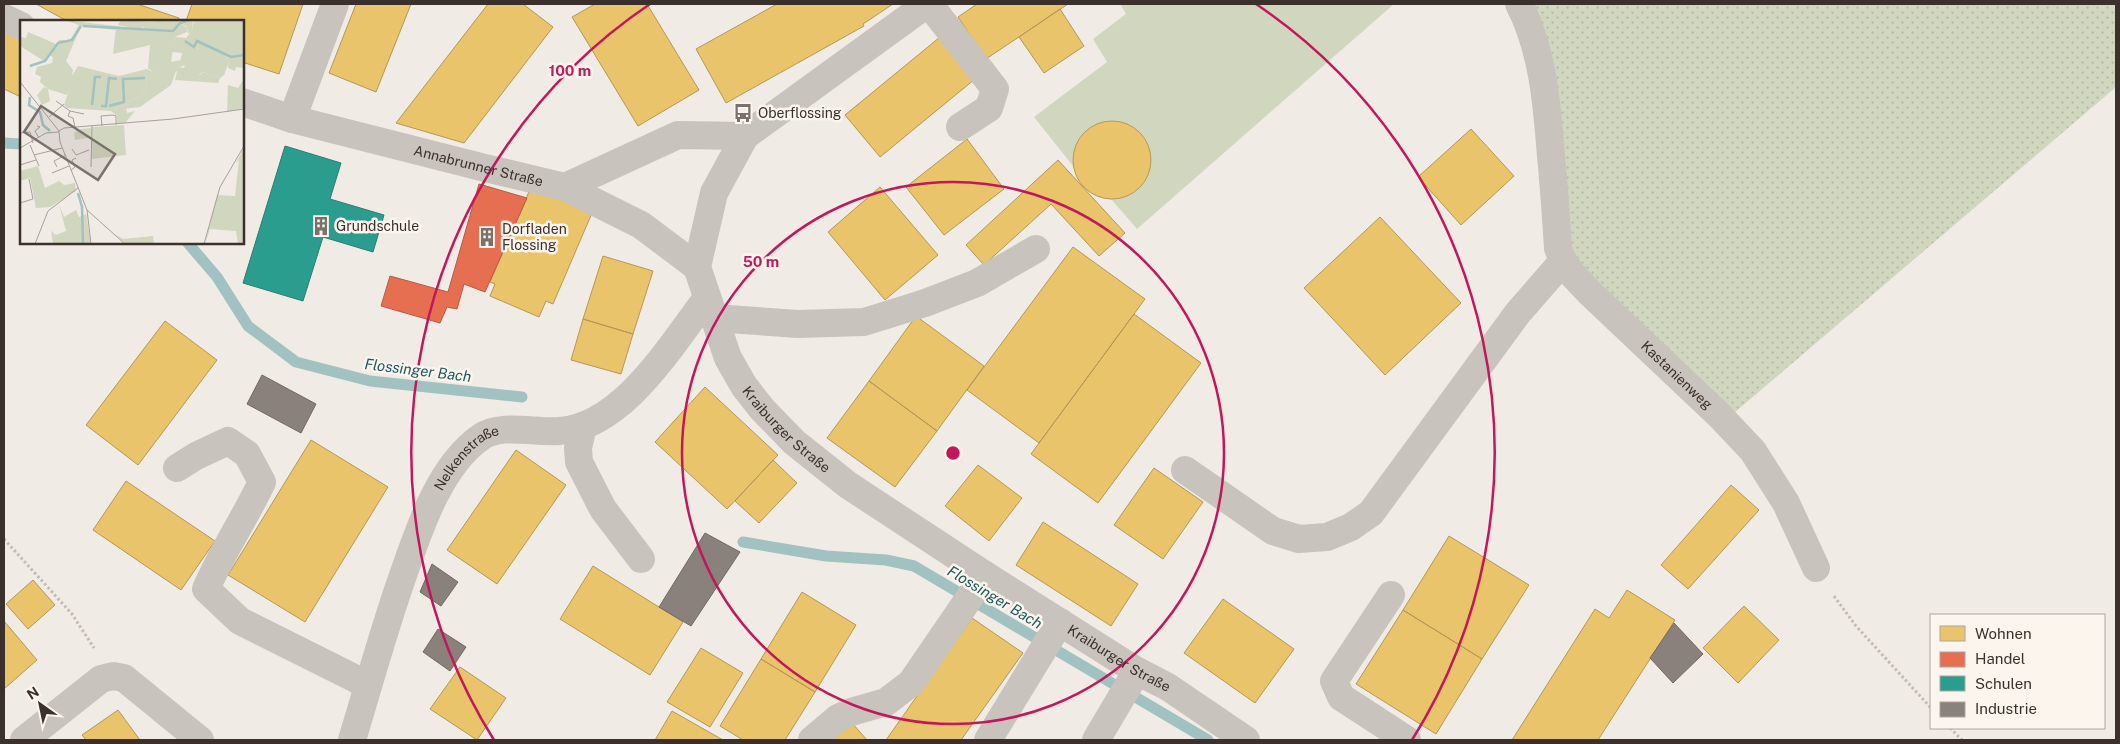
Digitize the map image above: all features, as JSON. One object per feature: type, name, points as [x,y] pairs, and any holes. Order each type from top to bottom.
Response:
[{"type":"street","points":[[292,119],[335,4]]},
{"type":"street","points":[[928,4],[995,89],[989,108],[960,127]]},
{"type":"street","name":"Kraiburger Straße","points":[[928,4],[745,136],[714,193],[697,266],[728,358],[744,386],[794,442],[848,485],[982,579],[1135,675],[1168,687],[1246,740]]},
{"type":"street","name":"Kastanienweg","points":[[1519,4],[1527,20],[1537,52],[1547,106],[1558,248],[1563,261],[1590,293],[1719,415],[1753,451],[1786,503],[1816,568]]},
{"type":"street","points":[[4,18],[20,26]]},
{"type":"street","name":"Annabrunner Straße","points":[[244,103],[292,119],[564,186],[641,225],[697,266]]},
{"type":"street","points":[[564,186],[678,135],[745,136]]},
{"type":"street","points":[[710,308],[798,324],[864,322],[925,303],[977,283],[1036,249]]},
{"type":"street","points":[[1185,470],[1273,531],[1299,539],[1327,537],[1351,527],[1371,512],[1518,314],[1563,261]]},
{"type":"street","name":"Nelkenstraße","points":[[352,740],[391,611],[416,538],[445,478],[462,453],[482,437],[501,429],[561,431],[583,426],[603,416],[632,394],[710,308]]},
{"type":"street","points":[[583,426],[578,448],[579,462],[603,509],[641,560]]},
{"type":"street","points":[[177,468],[196,456],[228,441],[247,454],[262,482],[246,516],[214,571],[206,589],[240,621],[368,685]]},
{"type":"street","points":[[812,740],[838,718],[851,712],[886,702],[911,683],[982,579]]},
{"type":"street","points":[[1391,594],[1334,681],[1341,697],[1407,740]]},
{"type":"street","points":[[988,740],[1057,626]]},
{"type":"street","points":[[1096,740],[1135,675]]},
{"type":"street","points":[[24,740],[96,683],[113,676],[124,678],[138,688],[200,740]]},
{"type":"path","points":[[4,539],[72,614],[113,676]]},
{"type":"path","points":[[1816,568],[1856,626],[1930,707]]},
{"type":"path","points":[[1951,729],[1962,740]]},
{"type":"green space","points":[[1120,4],[1394,4],[1137,229],[1112,200],[1098,197],[1086,190],[1078,180],[1073,166],[1034,117],[1107,62],[1093,39],[1126,14]]},
{"type":"green space","points":[[1529,4],[2116,4],[2116,87],[1734,413],[1590,283],[1571,251]]},
{"type":"building: Wohnen","points":[[36,4],[137,4],[179,18],[178,20],[65,20]]},
{"type":"building: Wohnen","points":[[192,4],[303,4],[279,74],[244,63],[244,20],[186,20]]},
{"type":"building: Wohnen","points":[[356,4],[411,4],[376,92],[329,73]]},
{"type":"building: Wohnen","points":[[488,4],[523,4],[553,27],[464,143],[396,123]]},
{"type":"building: Wohnen","points":[[595,4],[647,4],[699,90],[638,126],[572,17]]},
{"type":"building: Wohnen","points":[[777,4],[893,4],[863,24],[864,26],[726,103],[696,49]]},
{"type":"building: Wohnen","points":[[977,4],[1068,4],[986,59],[958,17]]},
{"type":"building: Wohnen","points":[[1060,9],[1084,46],[1044,73],[1019,37]]},
{"type":"building: Wohnen","points":[[4,31],[20,39],[20,97],[4,89]]},
{"type":"building: Wohnen","points":[[940,37],[975,79],[880,157],[845,115]]},
{"type":"building: Wohnen","points":[[1104,121],[1120,121],[1134,127],[1145,138],[1151,152],[1151,168],[1145,182],[1134,193],[1120,199],[1104,199],[1090,193],[1079,182],[1073,168],[1073,152],[1079,138],[1090,127]]},
{"type":"building: Wohnen","points":[[1471,129],[1514,176],[1461,225],[1418,177]]},
{"type":"building: Wohnen","points":[[967,139],[1004,189],[944,235],[906,187]]},
{"type":"building: Wohnen","points":[[1058,160],[1125,233],[1099,256],[1051,204],[984,265],[966,245]]},
{"type":"building: Wohnen","points":[[531,187],[592,213],[553,304],[546,301],[539,317],[490,296],[495,284],[490,282]]},
{"type":"building: Wohnen","points":[[880,187],[938,255],[885,300],[828,232]]},
{"type":"building: Wohnen","points":[[1380,217],[1461,303],[1385,375],[1304,288]]},
{"type":"building: Wohnen","points":[[1073,247],[1145,299],[1039,443],[967,390]]},
{"type":"building: Wohnen","points":[[603,256],[653,271],[633,334],[583,319]]},
{"type":"building: Wohnen","points":[[1134,314],[1201,363],[1098,503],[1031,454]]},
{"type":"building: Wohnen","points":[[916,316],[984,366],[937,431],[869,381]]},
{"type":"building: Wohnen","points":[[583,319],[633,334],[621,374],[571,360]]},
{"type":"building: Wohnen","points":[[165,321],[217,360],[138,465],[86,425]]},
{"type":"building: Wohnen","points":[[869,381],[937,431],[895,487],[827,438]]},
{"type":"building: Wohnen","points":[[705,387],[778,455],[727,509],[655,442]]},
{"type":"building: Wohnen","points":[[311,440],[388,487],[305,622],[228,575]]},
{"type":"building: Wohnen","points":[[516,450],[566,485],[497,584],[447,550]]},
{"type":"building: Wohnen","points":[[773,460],[797,483],[759,523],[735,501]]},
{"type":"building: Wohnen","points":[[978,465],[1022,498],[989,541],[945,506]]},
{"type":"building: Wohnen","points":[[1154,468],[1203,502],[1163,559],[1114,525]]},
{"type":"building: Wohnen","points":[[126,481],[215,541],[181,590],[93,530]]},
{"type":"building: Wohnen","points":[[1731,485],[1759,510],[1688,589],[1661,565]]},
{"type":"building: Wohnen","points":[[1043,522],[1138,584],[1111,626],[1016,565]]},
{"type":"building: Wohnen","points":[[1449,536],[1529,585],[1482,659],[1403,610]]},
{"type":"building: Wohnen","points":[[593,566],[683,622],[650,675],[560,619]]},
{"type":"building: Wohnen","points":[[33,580],[55,605],[28,629],[6,604]]},
{"type":"building: Wohnen","points":[[1627,590],[1675,620],[1598,740],[1512,740],[1595,609],[1609,618]]},
{"type":"building: Wohnen","points":[[802,592],[856,625],[815,692],[761,659]]},
{"type":"building: Wohnen","points":[[1223,599],[1294,649],[1255,703],[1184,653]]},
{"type":"building: Wohnen","points":[[1744,606],[1779,640],[1738,683],[1703,648]]},
{"type":"building: Wohnen","points":[[1403,610],[1482,659],[1436,734],[1356,684]]},
{"type":"building: Wohnen","points":[[972,618],[1023,653],[961,740],[886,740]]},
{"type":"building: Wohnen","points":[[4,621],[37,660],[4,689]]},
{"type":"building: Wohnen","points":[[701,648],[743,673],[710,727],[667,702]]},
{"type":"building: Wohnen","points":[[761,659],[815,692],[785,740],[743,740],[720,726]]},
{"type":"building: Wohnen","points":[[460,667],[506,698],[477,740],[430,709]]},
{"type":"building: Wohnen","points":[[118,710],[140,740],[86,740],[82,735]]},
{"type":"building: Wohnen","points":[[672,711],[723,740],[655,740]]},
{"type":"building: Wohnen","points":[[852,723],[867,740],[831,740]]},
{"type":"building: Handel","name":"Dorfladen Flossing","points":[[479,184],[527,198],[485,292],[464,284],[457,309],[447,307],[440,323],[381,306],[390,276],[448,292]]},
{"type":"building: Schulen","name":"Grundschule","points":[[285,146],[341,163],[330,199],[384,215],[373,252],[323,237],[303,301],[243,283]]},
{"type":"building: Industrie","points":[[262,375],[316,404],[301,433],[247,404]]},
{"type":"building: Industrie","points":[[705,533],[740,552],[691,626],[659,607]]},
{"type":"building: Industrie","points":[[432,564],[458,582],[441,606],[420,592]]},
{"type":"building: Industrie","points":[[1674,623],[1703,654],[1673,683],[1650,658]]},
{"type":"building: Industrie","points":[[438,629],[466,647],[450,671],[423,652]]},
{"type":"waterway","name":"Flossinger Bach","points":[[4,143],[20,144]]},
{"type":"waterway","name":"Flossinger Bach","points":[[189,244],[217,277],[248,326],[296,362],[370,381],[522,397]]},
{"type":"waterway","name":"Flossinger Bach","points":[[743,542],[826,556],[886,560],[914,566],[1208,740]]},
{"type":"place","name":"Oberflossing","points":[[743,113]]},
{"type":"place","name":"Grundschule","points":[[321,226]]},
{"type":"place","name":"Dorfladen Flossing","points":[[487,237]]}]
